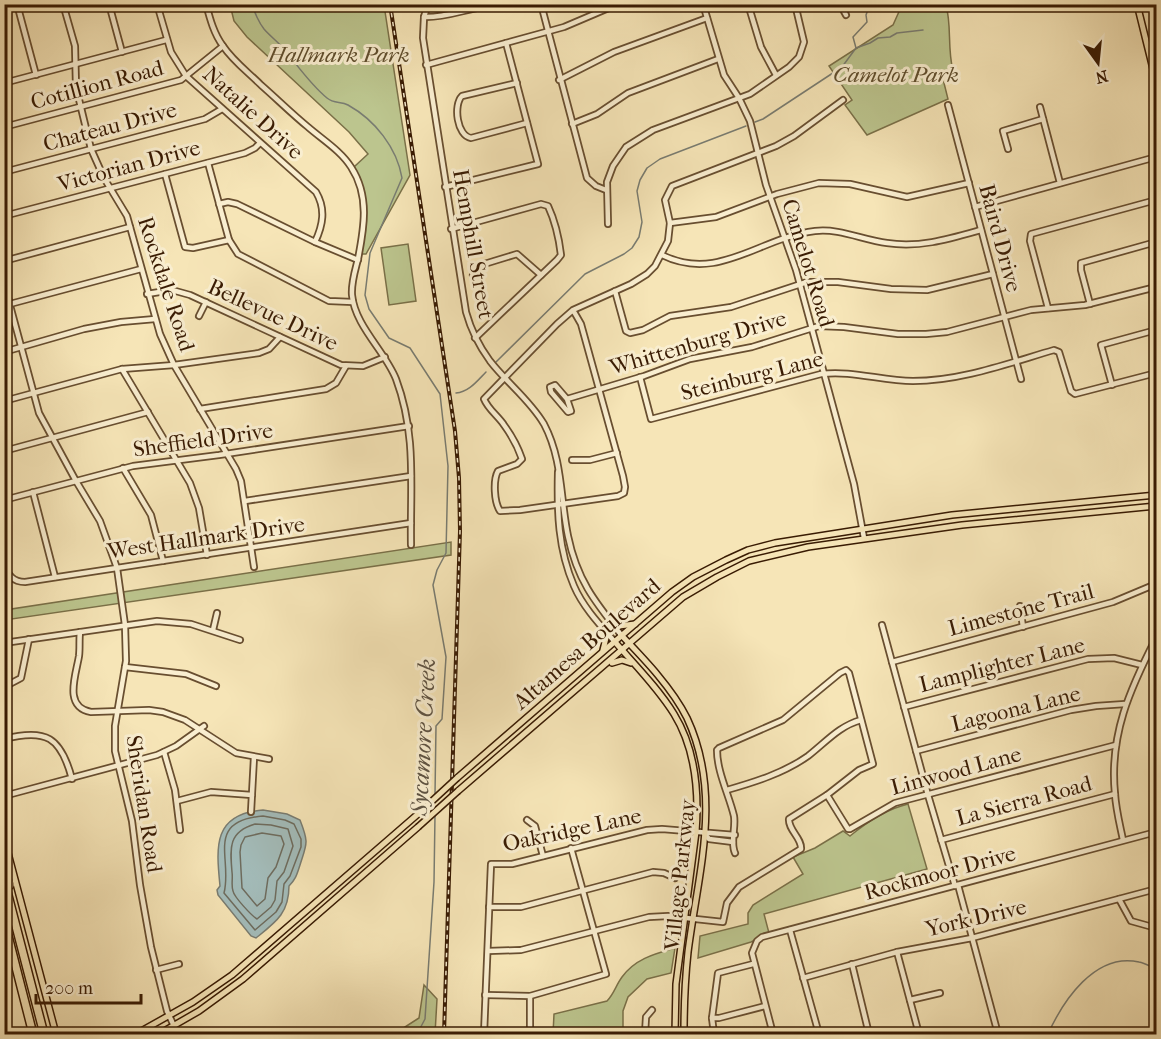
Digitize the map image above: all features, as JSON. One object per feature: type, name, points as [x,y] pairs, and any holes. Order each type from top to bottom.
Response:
[{"type":"highway","points":[[4,857],[25,944],[24,951]]},
{"type":"highway","points":[[4,879],[45,1035]]},
{"type":"highway","points":[[4,920],[33,1035]]},
{"type":"main road","points":[[1137,4],[1156,81]]},
{"type":"main road","name":"Altamesa Boulevard","points":[[136,1035],[169,1017],[232,975],[679,587],[703,572],[736,555],[775,543],[952,515],[1156,495]]},
{"type":"main road","name":"Altamesa Boulevard","points":[[159,1035],[199,1011],[243,979],[458,791],[630,645],[660,615],[683,597],[735,568],[749,561],[784,552],[864,538],[1028,518],[1156,506]]},
{"type":"main road","points":[[1026,507],[1028,518]]},
{"type":"main road","points":[[612,624],[619,626],[636,624]]},
{"type":"main road","points":[[602,654],[606,638],[603,628]]},
{"type":"main road","name":"Village Parkway","points":[[622,636],[675,697],[698,746],[705,780],[707,801],[694,920],[688,952],[684,1035]]},
{"type":"main road","name":"Village Parkway","points":[[615,642],[666,702],[681,728],[696,780],[698,813],[675,993],[675,1035]]},
{"type":"main road","points":[[607,664],[622,660],[634,664]]},
{"type":"main road","points":[[556,693],[564,700]]},
{"type":"main road","points":[[681,728],[689,724]]},
{"type":"main road","points":[[4,838],[56,1035]]},
{"type":"street","points":[[17,4],[36,75]]},
{"type":"street","name":"Rockdale Road","points":[[63,4],[75,46],[76,87],[91,149],[100,171],[125,210],[147,294],[164,345],[241,482],[254,567]]},
{"type":"street","points":[[109,4],[122,52]]},
{"type":"street","name":"Natalie Drive","points":[[157,4],[166,40],[173,57],[186,76],[311,186],[318,196],[323,222],[315,242]]},
{"type":"street","points":[[206,4],[216,35],[223,46],[263,86],[343,157],[360,186],[364,218],[352,285],[354,302],[358,316],[385,357],[395,378],[409,426],[412,446],[411,545]]},
{"type":"street","name":"Hemphill Street","points":[[428,4],[424,17],[423,38],[426,65],[466,312],[475,338],[491,362],[528,402],[543,424],[558,464],[562,484],[561,549],[575,588],[615,642]]},
{"type":"street","points":[[540,4],[587,178],[606,190]]},
{"type":"street","points":[[426,65],[564,27],[618,4]]},
{"type":"street","name":"Camelot Road","points":[[703,4],[724,75],[740,98],[750,121],[770,197],[800,284],[854,484],[864,538]]},
{"type":"street","points":[[748,4],[761,47],[776,75]]},
{"type":"street","points":[[608,224],[606,190],[613,166],[631,143],[653,130],[740,98],[756,90],[794,63],[803,50],[804,37],[795,4]]},
{"type":"street","points":[[840,4],[846,15]]},
{"type":"street","points":[[424,17],[438,18],[483,6],[492,6]]},
{"type":"street","points":[[560,80],[614,52],[707,18]]},
{"type":"street","points":[[4,83],[166,40]]},
{"type":"street","points":[[445,187],[538,164],[506,43]]},
{"type":"street","name":"Cotillion Road","points":[[4,127],[172,83],[186,76],[223,46]]},
{"type":"street","points":[[572,124],[597,114],[628,93],[718,59]]},
{"type":"street","points":[[516,83],[462,96],[457,106],[462,134],[471,138],[527,123]]},
{"type":"street","points":[[573,310],[581,324],[617,453],[625,487],[624,493],[618,496],[500,511],[496,505],[495,476],[498,471],[517,464],[522,459],[517,445],[504,424],[484,399],[504,376],[573,310],[647,274],[662,255],[668,241],[670,222],[665,200],[676,183],[759,153],[794,136],[843,100]]},
{"type":"street","name":"Baird Drive","points":[[948,105],[1021,379]]},
{"type":"street","points":[[1040,107],[1060,183]]},
{"type":"street","name":"Chateau Drive","points":[[4,172],[205,119],[222,109]]},
{"type":"street","points":[[1008,149],[1003,130],[1043,119]]},
{"type":"street","name":"Victorian Drive","points":[[4,216],[244,153],[260,143]]},
{"type":"street","points":[[975,207],[1156,157]]},
{"type":"street","points":[[208,163],[229,240],[234,250],[244,258],[333,302],[354,302]]},
{"type":"street","points":[[165,174],[185,247],[193,248],[229,240]]},
{"type":"street","points":[[670,222],[716,217],[770,197],[819,183],[850,184],[907,197],[969,183]]},
{"type":"street","points":[[1048,308],[1030,241],[1031,234],[1156,200]]},
{"type":"street","points":[[219,204],[228,202],[237,204],[357,260]]},
{"type":"street","points":[[451,229],[541,204],[548,206],[561,255],[475,338]]},
{"type":"street","points":[[4,261],[130,227]]},
{"type":"street","points":[[662,255],[680,263],[699,265],[728,260],[819,230],[887,243],[916,245],[938,242],[981,230]]},
{"type":"street","points":[[1090,304],[1081,263],[1156,242]]},
{"type":"street","points":[[473,275],[481,265],[517,254],[542,275]]},
{"type":"street","points":[[10,304],[141,269]]},
{"type":"street","points":[[615,291],[626,331],[630,333],[643,330],[670,316],[731,307],[800,284],[817,281],[891,289],[927,290],[993,274]]},
{"type":"street","name":"Sheridan Road","points":[[4,283],[39,413],[100,521],[117,568],[125,625],[125,667],[114,740],[132,821],[140,885],[156,970],[169,1017],[174,1026]]},
{"type":"street","name":"Whittenburg Drive","points":[[567,399],[690,359],[752,346],[812,328],[826,326],[883,333],[947,332],[1031,310],[1090,304],[1156,287]]},
{"type":"street","name":"Bellevue Drive","points":[[147,294],[178,291],[206,302],[333,363],[363,366],[385,357]]},
{"type":"street","points":[[199,316],[206,302]]},
{"type":"street","points":[[4,352],[84,329],[155,319]]},
{"type":"street","points":[[1112,385],[1101,345],[1156,330]]},
{"type":"street","points":[[4,401],[122,369],[174,365],[259,353],[270,349],[280,337]]},
{"type":"street","name":"Steinburg Lane","points":[[640,377],[651,419],[824,373],[842,373],[897,381],[924,381],[951,377],[1057,350],[1074,394],[1156,373]]},
{"type":"street","points":[[200,409],[326,389],[336,383],[346,366]]},
{"type":"street","points":[[122,369],[195,494],[207,555]]},
{"type":"street","name":"Whittenburg Drive","points":[[555,385],[567,399],[571,406],[571,411],[568,412],[551,392],[550,387],[555,385]]},
{"type":"street","points":[[4,451],[148,412]]},
{"type":"street","name":"Sheffield Drive","points":[[4,500],[123,468],[409,426]]},
{"type":"street","points":[[572,460],[617,453]]},
{"type":"street","points":[[123,468],[151,515],[163,561]]},
{"type":"street","points":[[244,501],[411,476]]},
{"type":"street","points":[[33,492],[56,577]]},
{"type":"street","name":"Hemphill Street","points":[[560,504],[579,571],[591,596],[622,636]]},
{"type":"street","name":"West Hallmark Drive","points":[[4,564],[8,574],[19,582],[411,523]]},
{"type":"street","points":[[570,575],[579,571]]},
{"type":"street","name":"Limestone Trail","points":[[892,662],[1113,602],[1156,584]]},
{"type":"street","points":[[1020,606],[1023,627]]},
{"type":"street","points":[[213,630],[218,613]]},
{"type":"street","points":[[4,643],[125,625],[170,621],[213,630],[240,640]]},
{"type":"street","points":[[882,625],[928,795],[957,885],[998,1035]]},
{"type":"street","points":[[80,632],[79,656],[73,680],[75,700],[86,711],[163,712],[202,728],[232,750],[269,759]]},
{"type":"street","points":[[1123,840],[1115,794],[1116,745],[1125,704],[1156,638]]},
{"type":"street","points":[[4,687],[21,678],[30,639]]},
{"type":"street","name":"Lamplighter Lane","points":[[904,706],[1088,659],[1114,658],[1143,665]]},
{"type":"street","points":[[125,667],[186,674],[216,686]]},
{"type":"street","points":[[488,951],[521,950],[649,917],[685,918],[722,923],[727,903],[739,887],[801,849],[801,844],[789,824],[789,819],[827,795],[859,770],[873,764],[849,673],[843,671],[783,720],[719,748],[717,755],[734,817],[735,835],[732,847],[735,853]]},
{"type":"street","name":"Lagoona Lane","points":[[916,751],[1071,710],[1125,704]]},
{"type":"street","points":[[727,790],[773,775],[807,756],[847,724],[861,720]]},
{"type":"street","points":[[4,796],[120,766],[164,752],[202,728]]},
{"type":"street","points":[[4,739],[26,734],[45,737],[64,754],[72,779]]},
{"type":"street","name":"Linwood Lane","points":[[827,795],[850,829],[888,806],[1116,745]]},
{"type":"street","points":[[164,752],[177,801],[180,830]]},
{"type":"street","points":[[250,812],[255,757]]},
{"type":"street","points":[[177,801],[210,792],[252,795]]},
{"type":"street","name":"La Sierra Road","points":[[941,840],[1115,794]]},
{"type":"street","points":[[527,820],[535,826],[543,856]]},
{"type":"street","name":"Oakridge Lane","points":[[489,907],[491,864],[512,864],[647,830],[704,833]]},
{"type":"street","name":"Rockmoor Drive","points":[[753,964],[752,953],[757,941],[762,937],[1156,832]]},
{"type":"street","points":[[704,833],[735,835]]},
{"type":"street","points":[[704,833],[709,839],[733,842]]},
{"type":"street","points":[[485,995],[530,996],[606,974],[571,848]]},
{"type":"street","points":[[484,1035],[489,907],[521,907],[653,873],[664,873],[675,878]]},
{"type":"street","name":"York Drive","points":[[803,978],[897,952],[972,938],[1156,889]]},
{"type":"street","points":[[1119,899],[1131,921],[1156,928]]},
{"type":"street","points":[[790,930],[819,1035]]},
{"type":"street","points":[[897,952],[919,1035]]},
{"type":"street","points":[[156,970],[179,964]]},
{"type":"street","points":[[714,1035],[712,1018],[718,973],[753,964],[773,1035]]},
{"type":"street","points":[[852,964],[869,1035]]},
{"type":"street","points":[[910,1000],[940,993]]},
{"type":"street","points":[[530,996],[530,1035]]},
{"type":"street","points":[[712,1018],[765,1006]]},
{"type":"street","points":[[645,1035],[646,1017],[652,1010]]},
{"type":"green space","name":"Hallmark Park","points":[[230,5],[384,5],[410,175],[366,254],[361,254],[366,220],[365,200],[354,167],[368,154],[349,132],[247,37],[234,21]]},
{"type":"green space","name":"Camelot Park","points":[[902,5],[946,5],[953,71],[942,75],[948,99],[867,135],[845,105],[852,100],[829,66],[893,25]]},
{"type":"green space","points":[[408,244],[416,301],[389,305],[381,248]]},
{"type":"green space","points":[[451,542],[451,555],[5,620],[5,610]]},
{"type":"green space","points":[[908,804],[927,869],[764,914],[769,933],[751,942],[698,958],[700,936],[748,924],[748,913],[753,905],[803,874],[793,857],[815,848],[843,831],[850,836],[892,809]]},
{"type":"green space","points":[[675,948],[671,973],[647,979],[628,997],[623,1011],[623,1034],[553,1034],[554,1014],[607,1001],[622,977],[639,961]]},
{"type":"green space","points":[[424,985],[437,999],[435,1034],[394,1034],[419,1018]]},
{"type":"water","points":[[263,810],[287,814],[300,820],[306,843],[297,874],[289,886],[284,910],[275,922],[256,938],[251,936],[218,895],[217,890],[220,886],[218,858],[221,834],[226,825],[247,813]]},
{"type":"waterway","name":"Sycamore Creek","points":[[253,4],[264,29],[284,49],[315,87],[330,100],[358,111],[376,127],[390,146],[402,178],[370,253],[365,295],[369,309],[389,338],[410,348],[440,394],[448,466],[446,553],[437,570],[433,585],[446,657],[442,719],[436,726],[435,795]]},
{"type":"waterway","points":[[755,122],[842,67],[856,48],[853,37],[867,22],[866,15],[870,4]]},
{"type":"waterway","points":[[856,48],[878,38],[923,30]]},
{"type":"waterway","points":[[496,362],[585,274],[632,248],[639,237],[642,222],[637,191],[647,168],[660,159],[746,126]]},
{"type":"waterway","points":[[456,393],[469,388],[486,372]]},
{"type":"waterway","name":"Sycamore Creek","points":[[417,1034],[425,1019],[434,882],[435,815]]},
{"type":"waterway","points":[[1048,1034],[1062,1007],[1072,994],[1083,982],[1108,964],[1123,961],[1141,963],[1156,969]]},
{"type":"railway","points":[[390,4],[455,431],[459,478],[460,531],[444,1034]]}]
